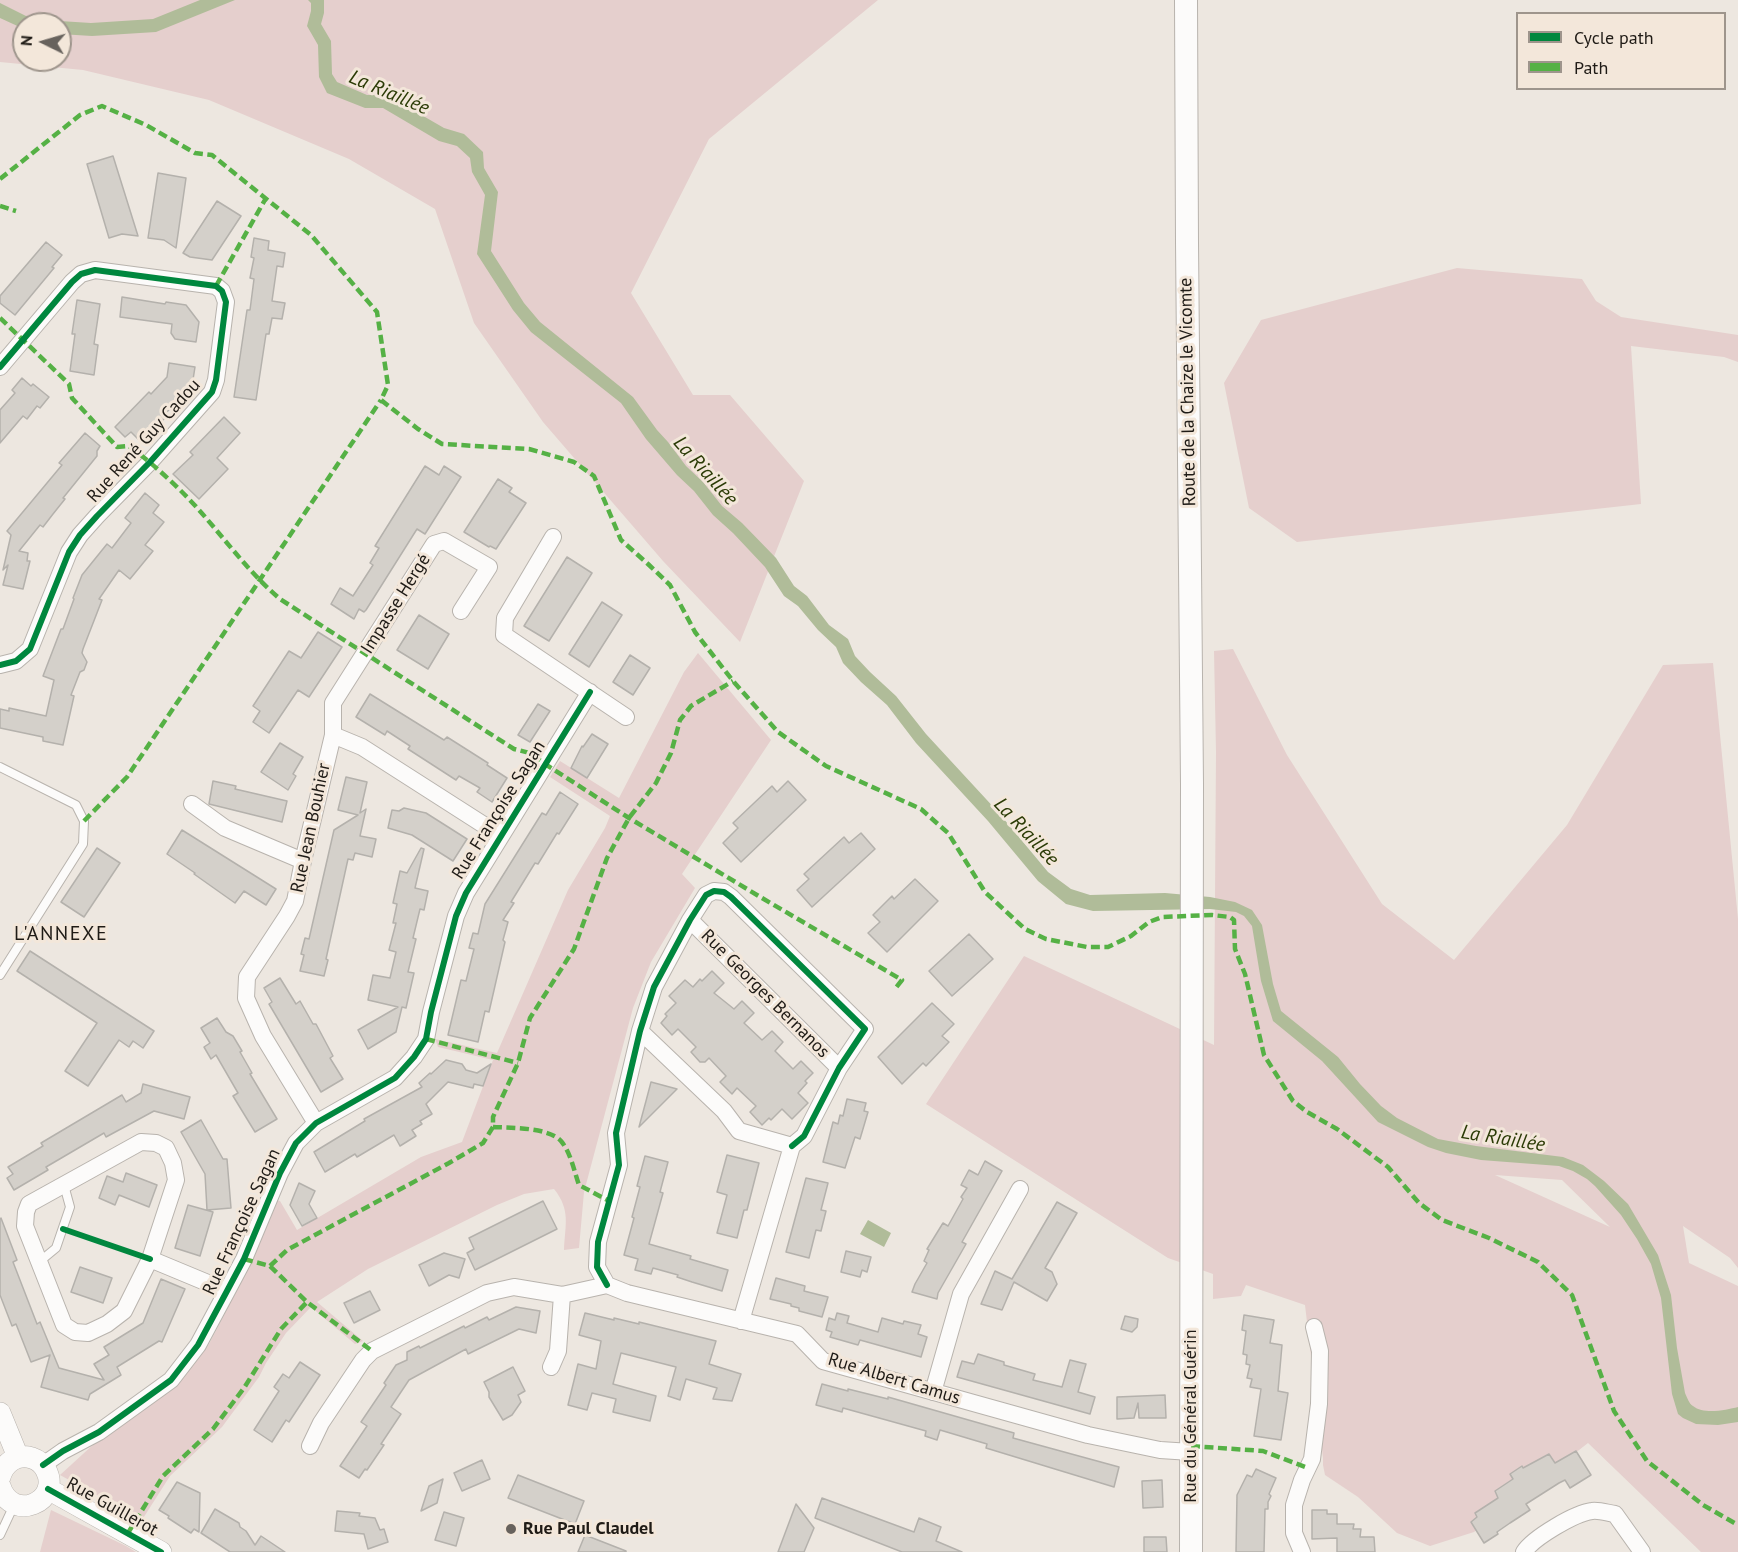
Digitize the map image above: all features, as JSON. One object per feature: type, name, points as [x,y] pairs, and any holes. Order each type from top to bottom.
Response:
[{"type":"main road","name":"Route de la Chaize le Vicomte","points":[[1186,0],[1192,920]]},
{"type":"main road","name":"Rue du Général Guérin","points":[[1191,1552],[1192,920]]},
{"type":"street","name":"Rue René Guy Cadou","points":[[0,367],[81,274],[95,270],[216,286],[222,291],[226,302],[216,380],[212,392],[81,535],[69,552],[30,649],[16,661],[0,665]]},
{"type":"street","points":[[553,537],[505,618],[504,635],[626,717]]},
{"type":"street","name":"Impasse Hergé","points":[[333,735],[333,703],[434,544],[444,541],[489,567],[461,611]]},
{"type":"street","name":"Rue Françoise Sagan","points":[[43,1465],[63,1451],[99,1432],[171,1380],[198,1346],[244,1259],[280,1173],[296,1143],[316,1123],[395,1078],[414,1057],[426,1039],[456,916],[466,893],[590,692]]},
{"type":"street","points":[[333,735],[362,747],[501,836]]},
{"type":"street","name":"Rue Jean Bouhier","points":[[316,1123],[263,1036],[246,998],[247,977],[296,901],[303,861],[333,735]]},
{"type":"street","points":[[192,804],[225,828],[303,861]]},
{"type":"street","points":[[310,1446],[321,1423],[363,1359],[372,1351],[487,1293],[514,1287],[562,1295],[607,1285],[597,1267],[598,1242],[619,1165],[616,1132],[640,1031],[654,987],[690,920],[706,895],[714,891],[724,892],[739,905],[865,1029],[839,1068],[804,1136],[792,1146],[741,1321]]},
{"type":"street","name":"Rue Georges Bernanos","points":[[690,920],[839,1068]]},
{"type":"street","points":[[640,1031],[724,1112],[739,1131],[792,1146]]},
{"type":"street","points":[[141,1142],[156,1143],[166,1148],[173,1163],[176,1179],[150,1259],[124,1311],[107,1324],[88,1333],[75,1332],[64,1324],[25,1226],[29,1204],[141,1142]]},
{"type":"street","points":[[933,1392],[962,1294],[1020,1189]]},
{"type":"street","points":[[150,1259],[227,1291]]},
{"type":"street","name":"Rue Albert Camus","points":[[607,1285],[627,1293],[796,1334],[823,1361],[1088,1435],[1160,1450],[1191,1452]]},
{"type":"street","points":[[551,1367],[558,1352],[562,1295]]},
{"type":"street","points":[[1302,1552],[1294,1533],[1294,1505],[1312,1459],[1319,1404],[1320,1351],[1314,1327]]},
{"type":"street","points":[[0,1413],[18,1457]]},
{"type":"street","points":[[0,1476],[7,1464],[18,1457],[32,1458],[43,1465],[48,1473],[49,1481],[44,1497],[38,1503],[30,1506],[14,1504],[3,1495],[0,1486]]},
{"type":"street","name":"Rue Guillerot","points":[[48,1489],[161,1552]]},
{"type":"street","points":[[1524,1552],[1529,1545],[1568,1520],[1592,1510],[1615,1514],[1642,1552]]},
{"type":"lane","points":[[0,767],[76,805],[84,821],[83,844],[0,975]]},
{"type":"lane","points":[[39,1262],[56,1248],[69,1207],[64,1185]]},
{"type":"lane","points":[[0,1535],[14,1504]]},
{"type":"shaded area","points":[[0,0],[878,0],[709,139],[631,293],[693,395],[730,395],[804,481],[740,642],[663,561],[543,422],[474,323],[435,209],[349,159],[209,100],[72,69],[72,12],[12,12],[12,63],[0,62]]},
{"type":"shaded area","points":[[200,0],[235,0],[156,32],[92,36],[72,35],[72,22],[91,23],[153,19]]},
{"type":"shaded area","points":[[308,0],[324,0],[321,24],[331,41],[332,74],[337,82],[367,95],[387,95],[444,128],[464,134],[483,152],[484,168],[498,192],[491,251],[524,303],[540,322],[633,397],[686,466],[703,482],[722,506],[776,558],[794,586],[807,596],[829,625],[848,639],[855,656],[896,696],[926,734],[998,812],[1048,872],[1071,889],[1090,895],[1165,893],[1210,897],[1235,902],[1252,910],[1262,925],[1273,984],[1281,1011],[1338,1057],[1381,1106],[1397,1118],[1438,1139],[1563,1157],[1583,1165],[1604,1181],[1628,1204],[1658,1255],[1671,1295],[1677,1348],[1685,1393],[1689,1402],[1698,1409],[1709,1411],[1738,1407],[1738,1422],[1718,1425],[1696,1424],[1678,1414],[1672,1394],[1661,1298],[1651,1264],[1621,1215],[1587,1179],[1559,1166],[1481,1160],[1446,1153],[1428,1147],[1378,1122],[1322,1061],[1273,1021],[1261,981],[1252,926],[1244,916],[1236,912],[1210,909],[1093,911],[1066,904],[1038,881],[988,821],[916,743],[887,705],[843,663],[836,647],[798,606],[784,596],[765,567],[677,475],[646,439],[621,403],[531,332],[513,310],[477,254],[485,195],[472,172],[470,158],[457,146],[439,141],[383,108],[365,108],[327,93],[319,77],[318,45],[307,26],[311,11],[311,3]]},
{"type":"shaded area","points":[[0,3],[18,12],[12,12],[12,24],[0,18]]},
{"type":"shaded area","points":[[1457,268],[1582,279],[1596,301],[1621,317],[1738,335],[1738,362],[1724,357],[1631,346],[1641,504],[1297,542],[1249,508],[1224,383],[1261,320]]},
{"type":"shaded area","points":[[1233,649],[1287,755],[1382,904],[1454,960],[1567,825],[1663,665],[1713,663],[1738,919],[1738,1268],[1730,1258],[1683,1226],[1689,1263],[1738,1286],[1738,1552],[1701,1552],[1588,1443],[1474,1532],[1430,1546],[1397,1533],[1358,1497],[1325,1475],[1305,1305],[1246,1285],[1241,1296],[1213,1299],[1213,1274],[1168,1258],[926,1104],[1024,956],[1214,1045],[1216,752],[1214,651]],"holes":[[[1495,1175],[1562,1180],[1610,1227]]]},
{"type":"shaded area","points":[[698,653],[771,740],[682,874],[695,888],[651,962],[633,1008],[584,1192],[579,1248],[564,1250],[565,1211],[554,1189],[524,1194],[497,1205],[368,1269],[317,1302],[363,1341],[355,1344],[311,1307],[286,1333],[259,1377],[222,1427],[170,1476],[142,1520],[60,1475],[95,1443],[172,1387],[209,1344],[275,1200],[280,1201],[297,1230],[421,1157],[462,1142],[493,1060],[438,1047],[435,1039],[497,1053],[568,890],[610,816],[550,777],[560,761],[619,798],[684,672]]},
{"type":"shaded area","points":[[868,1220],[891,1233],[884,1247],[860,1234]]},
{"type":"shaded area","points":[[51,1510],[126,1546],[136,1552],[40,1552]]},
{"type":"building","points":[[113,156],[138,236],[122,234],[109,238],[87,164]]},
{"type":"building","points":[[158,173],[186,178],[176,248],[164,240],[148,238]]},
{"type":"building","points":[[217,201],[241,216],[212,260],[190,257],[183,253]]},
{"type":"building","points":[[254,238],[269,241],[268,250],[285,253],[283,267],[277,266],[272,301],[285,303],[282,319],[272,318],[269,334],[266,334],[256,400],[234,397],[254,279],[250,278],[254,258],[251,257]]},
{"type":"building","points":[[46,242],[62,255],[15,315],[0,303],[0,296]]},
{"type":"building","points":[[122,297],[186,305],[199,322],[196,342],[175,339],[171,333],[172,324],[120,317]]},
{"type":"building","points":[[77,300],[100,304],[94,344],[98,345],[94,375],[70,371]]},
{"type":"building","points":[[169,363],[195,367],[192,386],[141,442],[131,432],[125,437],[115,427],[167,377]]},
{"type":"building","points":[[22,378],[49,397],[40,408],[37,406],[27,419],[23,416],[0,443],[0,410],[15,393],[12,390]]},
{"type":"building","points":[[224,417],[240,433],[217,458],[228,469],[199,499],[173,474],[193,455],[190,452]]},
{"type":"building","points":[[85,433],[100,446],[97,456],[43,527],[40,525],[19,551],[28,553],[27,561],[30,561],[23,589],[3,585],[8,565],[3,570],[11,535],[7,531],[62,465],[59,463]]},
{"type":"building","points":[[425,466],[439,475],[444,466],[461,477],[425,534],[417,529],[366,610],[364,612],[359,609],[354,619],[331,604],[340,588],[353,596],[373,565],[370,563],[379,548],[375,546]]},
{"type":"building","points":[[498,479],[512,488],[509,492],[526,503],[496,549],[464,532]]},
{"type":"building","points":[[145,493],[159,505],[153,513],[164,522],[145,545],[153,551],[130,579],[119,570],[99,599],[102,600],[82,653],[87,662],[84,670],[80,672],[71,695],[74,696],[63,745],[43,741],[43,737],[0,728],[0,709],[9,711],[9,708],[46,716],[54,680],[43,676],[82,575],[107,544],[112,548],[131,523],[125,518]]},
{"type":"building","points":[[567,557],[592,573],[549,641],[524,626]]},
{"type":"building","points":[[602,602],[622,615],[589,667],[569,654]]},
{"type":"building","points":[[419,615],[449,634],[428,669],[397,650]]},
{"type":"building","points":[[318,632],[342,647],[309,697],[298,690],[269,733],[253,722],[260,711],[253,706],[289,651],[301,658]]},
{"type":"building","points":[[630,655],[650,668],[633,695],[613,682]]},
{"type":"building","points":[[370,694],[444,740],[447,737],[507,778],[492,802],[477,792],[480,788],[459,776],[456,780],[408,749],[410,746],[387,731],[385,735],[356,717]]},
{"type":"building","points":[[538,704],[550,711],[530,742],[518,735]]},
{"type":"building","points":[[592,734],[608,744],[587,778],[571,768],[582,746]]},
{"type":"building","points":[[280,743],[303,757],[293,774],[296,776],[288,790],[261,772]]},
{"type":"building","points":[[346,777],[367,782],[360,813],[366,809],[360,836],[376,839],[372,857],[355,853],[353,860],[348,859],[324,976],[300,971],[304,955],[301,954],[305,938],[309,939],[334,830],[358,815],[338,810]]},
{"type":"building","points":[[213,781],[236,786],[235,789],[287,801],[282,822],[209,804]]},
{"type":"building","points":[[788,781],[806,800],[741,862],[723,843],[738,828],[733,823],[772,786],[777,792]]},
{"type":"building","points":[[560,792],[578,804],[538,864],[535,863],[511,902],[514,903],[503,920],[508,922],[503,940],[505,942],[489,1012],[485,1011],[478,1042],[448,1035],[461,980],[466,981],[474,949],[469,948],[473,933],[478,934],[485,904],[542,813],[546,815]]},
{"type":"building","points":[[404,808],[426,813],[467,839],[453,861],[412,835],[388,828],[392,810],[399,811]]},
{"type":"building","points":[[182,830],[276,889],[266,905],[244,891],[235,903],[167,854]]},
{"type":"building","points":[[861,833],[875,849],[812,907],[797,890],[809,879],[804,874],[844,837],[849,843]]},
{"type":"building","points":[[97,848],[120,863],[84,917],[61,902]]},
{"type":"building","points":[[421,848],[424,849],[415,888],[428,891],[424,910],[420,909],[413,938],[416,939],[408,972],[414,973],[406,1008],[402,1007],[396,1032],[368,1049],[358,1030],[398,1007],[368,1000],[373,975],[390,978],[396,952],[389,950],[396,923],[393,923],[397,904],[393,903],[400,871],[407,873]]},
{"type":"building","points":[[915,879],[938,901],[887,952],[868,933],[880,922],[873,915],[892,896],[894,899]]},
{"type":"building","points":[[969,934],[993,959],[952,996],[929,971]]},
{"type":"building","points":[[30,951],[154,1031],[143,1048],[133,1041],[129,1047],[119,1040],[88,1086],[65,1071],[97,1023],[17,971]]},
{"type":"building","points":[[712,971],[724,983],[714,993],[734,1009],[742,1001],[754,1013],[744,1023],[762,1040],[772,1031],[783,1042],[775,1051],[793,1069],[801,1061],[813,1073],[798,1093],[808,1103],[792,1119],[782,1109],[762,1125],[750,1112],[756,1106],[737,1088],[732,1094],[720,1082],[726,1076],[709,1058],[705,1062],[700,1062],[691,1052],[696,1047],[678,1029],[672,1035],[661,1023],[667,1016],[665,1014],[676,1003],[669,996],[685,980],[693,987]]},
{"type":"building","points":[[280,978],[296,1004],[300,1001],[313,1024],[316,1024],[333,1056],[330,1058],[343,1079],[321,1092],[269,1004],[272,1002],[264,988]]},
{"type":"building","points":[[932,1003],[954,1024],[942,1036],[949,1042],[926,1066],[923,1063],[902,1084],[878,1057]]},
{"type":"building","points":[[217,1018],[226,1032],[233,1036],[242,1051],[240,1052],[252,1073],[250,1074],[277,1119],[255,1132],[233,1096],[238,1093],[216,1055],[211,1059],[204,1047],[210,1043],[201,1028]]},
{"type":"building","points":[[446,1060],[462,1064],[466,1070],[477,1073],[491,1064],[483,1086],[474,1084],[473,1088],[448,1082],[426,1104],[432,1114],[420,1121],[422,1124],[412,1130],[416,1136],[400,1146],[394,1135],[357,1157],[355,1154],[325,1172],[314,1152],[365,1121],[364,1119],[422,1087],[419,1083]]},
{"type":"building","points":[[651,1082],[677,1089],[639,1127],[646,1101]]},
{"type":"building","points":[[143,1084],[190,1097],[184,1119],[154,1111],[106,1137],[104,1133],[46,1167],[48,1170],[14,1190],[7,1178],[13,1174],[8,1167],[43,1146],[41,1143],[122,1095],[126,1102],[141,1093]]},
{"type":"building","points":[[847,1099],[866,1103],[864,1111],[868,1112],[860,1139],[855,1137],[845,1168],[823,1162],[833,1122],[838,1124],[840,1115],[843,1116]]},
{"type":"building","points":[[201,1120],[223,1159],[227,1159],[231,1208],[207,1210],[205,1174],[181,1132]]},
{"type":"building","points":[[727,1155],[759,1163],[737,1238],[717,1233],[727,1195],[717,1192]]},
{"type":"building","points":[[645,1156],[668,1162],[660,1192],[663,1193],[649,1244],[728,1270],[722,1291],[653,1268],[651,1274],[635,1270],[638,1259],[624,1255],[634,1218],[632,1217],[640,1187],[637,1186]]},
{"type":"building","points":[[985,1161],[1002,1171],[962,1242],[966,1244],[938,1293],[937,1299],[912,1292],[927,1263],[924,1261],[929,1250],[927,1249],[943,1223],[948,1226],[963,1199],[961,1197],[967,1188],[961,1185],[969,1170],[978,1175]]},
{"type":"building","points":[[126,1173],[157,1185],[149,1207],[119,1195],[115,1205],[99,1198],[107,1176],[123,1182]]},
{"type":"building","points":[[806,1178],[828,1183],[821,1210],[826,1211],[821,1231],[816,1230],[809,1258],[786,1252]]},
{"type":"building","points":[[299,1183],[315,1191],[309,1204],[317,1218],[302,1226],[290,1205]]},
{"type":"building","points":[[543,1201],[557,1229],[475,1270],[467,1253],[474,1249],[469,1238]]},
{"type":"building","points":[[1057,1202],[1077,1213],[1045,1268],[1052,1272],[1057,1284],[1047,1301],[1014,1282],[1002,1310],[981,1304],[995,1271],[1012,1279]]},
{"type":"building","points":[[188,1205],[213,1212],[200,1256],[175,1248]]},
{"type":"building","points":[[1,1218],[17,1260],[13,1262],[37,1324],[40,1322],[59,1368],[104,1380],[94,1364],[109,1355],[104,1347],[143,1323],[161,1279],[185,1289],[162,1342],[159,1341],[117,1367],[121,1375],[90,1394],[88,1400],[41,1387],[50,1355],[31,1362],[16,1324],[12,1326],[0,1295]]},
{"type":"building","points":[[846,1251],[871,1257],[867,1272],[862,1270],[860,1277],[841,1272]]},
{"type":"building","points":[[444,1253],[465,1259],[459,1278],[449,1275],[429,1286],[419,1265]]},
{"type":"building","points":[[80,1267],[112,1278],[103,1303],[71,1292]]},
{"type":"building","points":[[776,1278],[805,1286],[804,1291],[828,1297],[822,1317],[799,1311],[799,1308],[791,1304],[770,1299]]},
{"type":"building","points":[[370,1291],[380,1310],[354,1323],[344,1303]]},
{"type":"building","points":[[516,1307],[540,1311],[536,1333],[519,1329],[468,1354],[466,1349],[409,1380],[391,1407],[401,1414],[367,1470],[365,1469],[359,1478],[340,1466],[367,1426],[361,1422],[386,1385],[384,1383],[396,1365],[407,1360],[407,1352],[464,1326],[465,1328],[487,1317],[489,1320]]},
{"type":"building","points":[[585,1313],[614,1320],[614,1318],[639,1324],[639,1322],[716,1341],[709,1364],[741,1374],[732,1401],[713,1399],[717,1388],[686,1379],[680,1400],[668,1396],[676,1367],[621,1353],[613,1384],[656,1396],[650,1421],[613,1412],[616,1399],[592,1393],[587,1410],[568,1405],[578,1364],[596,1369],[601,1341],[579,1335]]},
{"type":"building","points":[[837,1313],[849,1316],[847,1323],[878,1332],[882,1318],[903,1324],[904,1321],[921,1325],[918,1334],[927,1337],[921,1357],[860,1340],[858,1345],[830,1337],[832,1332],[826,1330],[829,1318],[835,1320]]},
{"type":"building","points":[[1244,1315],[1274,1320],[1270,1343],[1282,1345],[1278,1391],[1288,1393],[1281,1440],[1254,1436],[1261,1389],[1250,1387],[1252,1379],[1247,1378],[1250,1365],[1246,1364],[1247,1355],[1243,1354],[1246,1331],[1242,1330]]},
{"type":"building","points":[[1125,1316],[1138,1319],[1137,1327],[1132,1332],[1121,1329]]},
{"type":"building","points":[[978,1354],[1035,1374],[1033,1380],[1062,1387],[1070,1360],[1086,1364],[1078,1392],[1095,1397],[1090,1414],[957,1377],[962,1361],[974,1364]]},
{"type":"building","points":[[300,1362],[320,1375],[289,1422],[286,1420],[272,1442],[254,1430],[279,1391],[274,1387],[283,1374],[289,1378]]},
{"type":"building","points":[[513,1367],[525,1391],[518,1395],[521,1402],[512,1415],[503,1420],[489,1397],[484,1382]]},
{"type":"building","points":[[822,1384],[888,1399],[888,1397],[1014,1433],[1013,1438],[1119,1467],[1114,1487],[986,1448],[987,1444],[940,1430],[937,1440],[925,1436],[926,1431],[843,1408],[842,1412],[816,1405]]},
{"type":"building","points":[[1165,1395],[1166,1418],[1139,1418],[1138,1403],[1134,1418],[1117,1419],[1117,1397]]},
{"type":"building","points":[[1576,1451],[1591,1475],[1570,1488],[1565,1480],[1559,1483],[1526,1504],[1530,1510],[1484,1543],[1471,1522],[1477,1517],[1475,1513],[1498,1498],[1495,1491],[1513,1479],[1510,1474],[1549,1454],[1555,1463]]},
{"type":"building","points":[[482,1460],[490,1479],[462,1491],[454,1473]]},
{"type":"building","points":[[1256,1469],[1276,1478],[1269,1494],[1271,1496],[1268,1509],[1265,1509],[1264,1552],[1236,1552],[1237,1495],[1247,1475],[1252,1477]]},
{"type":"building","points":[[518,1475],[584,1501],[575,1524],[508,1498]]},
{"type":"building","points":[[443,1479],[437,1503],[421,1511],[429,1486]]},
{"type":"building","points":[[1162,1480],[1163,1507],[1143,1508],[1142,1481]]},
{"type":"building","points":[[177,1482],[200,1493],[199,1532],[194,1529],[191,1533],[159,1510]]},
{"type":"building","points":[[822,1498],[914,1532],[919,1518],[941,1527],[936,1541],[962,1552],[902,1552],[815,1518]]},
{"type":"building","points":[[796,1504],[814,1528],[804,1552],[778,1552]]},
{"type":"building","points":[[215,1509],[239,1523],[255,1545],[261,1536],[285,1552],[230,1552],[201,1533]]},
{"type":"building","points":[[1312,1510],[1327,1510],[1327,1514],[1337,1514],[1337,1524],[1354,1524],[1353,1529],[1361,1529],[1360,1537],[1374,1537],[1375,1552],[1337,1552],[1337,1538],[1312,1539]]},
{"type":"building","points":[[337,1511],[360,1513],[359,1516],[375,1518],[380,1530],[384,1529],[388,1542],[368,1549],[364,1534],[335,1531]]},
{"type":"building","points":[[444,1512],[464,1518],[456,1546],[435,1540]]},
{"type":"building","points":[[585,1535],[626,1551],[626,1552],[578,1552]]},
{"type":"building","points":[[1144,1537],[1166,1537],[1167,1552],[1144,1552]]},
{"type":"marked path","points":[[0,179],[80,115],[102,106],[146,125],[195,153],[212,155],[311,235],[377,312],[388,385],[381,400],[418,429],[442,444],[529,449],[574,462],[594,476],[621,540],[670,585],[695,632],[733,681],[778,732],[826,766],[921,809],[948,833],[985,892],[1025,929],[1046,939],[1087,947],[1108,947],[1131,936],[1149,922],[1162,917],[1212,915],[1230,917],[1234,920],[1235,949],[1245,974],[1264,1055],[1293,1101],[1337,1129],[1388,1167],[1419,1203],[1442,1220],[1489,1238],[1538,1262],[1572,1295],[1614,1411],[1647,1461],[1703,1505],[1738,1525]]},
{"type":"marked path","points":[[216,286],[266,198]]},
{"type":"marked path","points":[[0,206],[16,211]]},
{"type":"marked path","points":[[0,318],[69,384],[72,398],[117,447],[129,446],[169,480],[197,508],[250,570],[280,599],[514,749],[530,753],[629,818],[902,980],[895,989]]},
{"type":"marked path","points":[[84,821],[127,777],[381,400]]},
{"type":"marked path","points":[[270,1266],[287,1250],[483,1143],[493,1127],[493,1117],[518,1063],[530,1018],[574,949],[607,858],[629,818],[656,783],[671,753],[680,720],[691,706],[733,681]]},
{"type":"marked path","points":[[426,1039],[518,1063]]},
{"type":"marked path","points":[[493,1127],[529,1129],[555,1136],[567,1151],[579,1185],[609,1201]]},
{"type":"marked path","points":[[244,1259],[270,1266],[307,1302],[372,1351]]},
{"type":"marked path","points":[[128,1533],[163,1476],[213,1429],[244,1388],[281,1329],[307,1302]]},
{"type":"marked path","points":[[1191,1446],[1263,1451],[1308,1468]]},
{"type":"cycle path","points":[[0,367],[81,274],[95,270],[216,286],[222,291],[226,302],[216,380],[212,392],[150,462],[80,535],[69,552],[30,649],[16,661],[0,665]]},
{"type":"cycle path","points":[[43,1465],[63,1451],[99,1432],[171,1380],[198,1345],[244,1259],[280,1173],[296,1143],[316,1123],[395,1078],[414,1057],[426,1039],[456,916],[466,893],[590,692]]},
{"type":"cycle path","points":[[607,1285],[597,1267],[598,1242],[619,1165],[616,1133],[640,1031],[654,987],[690,920],[706,895],[714,891],[724,892],[731,897],[865,1029],[839,1068],[804,1136],[792,1146]]},
{"type":"cycle path","points":[[63,1229],[150,1259]]},
{"type":"cycle path","points":[[48,1489],[161,1552]]},
{"type":"place","name":"Rue Paul Claudel","points":[[511,1529]]},
{"type":"district","name":"L'ANNEXE","points":[[61,934]]},
{"type":"water label","name":"La Riaillée","points":[[389,93]]},
{"type":"water label","name":"La Riaillée","points":[[705,471]]},
{"type":"water label","name":"La Riaillée","points":[[1026,832]]},
{"type":"water label","name":"La Riaillée","points":[[1503,1139]]}]
